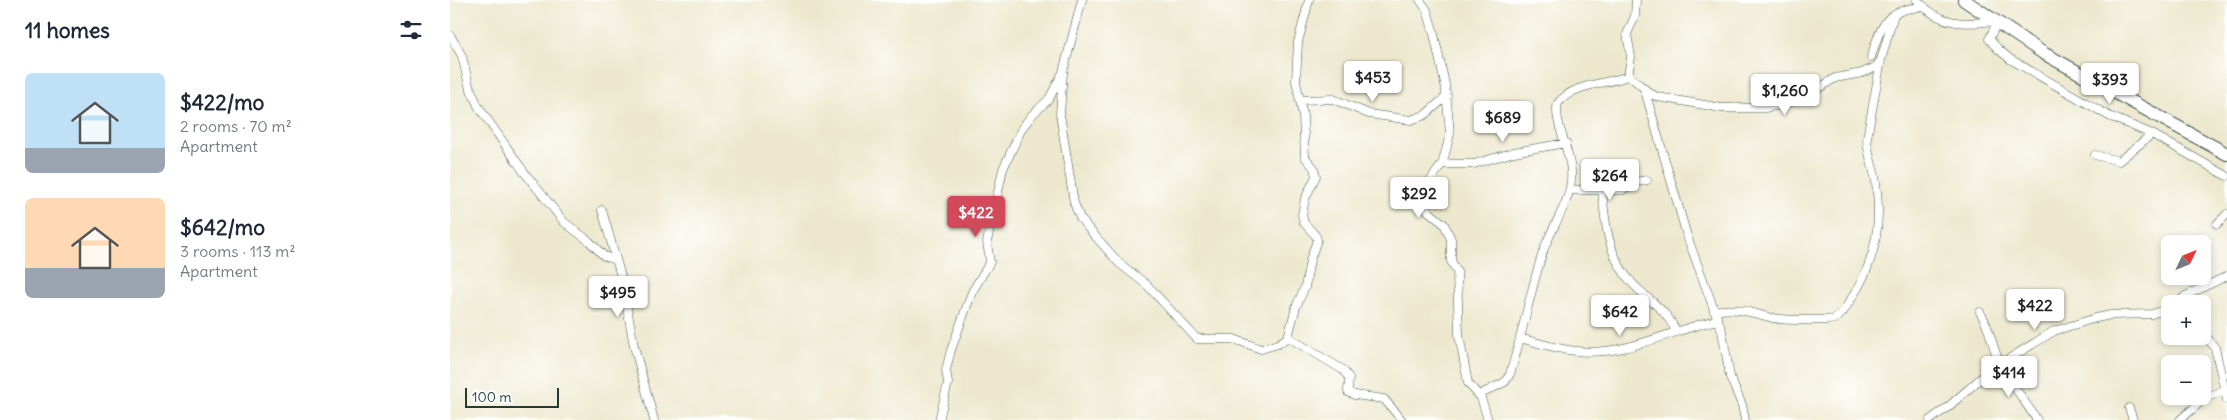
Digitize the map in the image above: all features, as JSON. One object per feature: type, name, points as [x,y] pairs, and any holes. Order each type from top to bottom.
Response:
[{"type":"highway","points":[[1964,0],[2067,66],[2227,154]]},
{"type":"street","points":[[1082,0],[1063,72],[1060,114],[1065,158],[1074,202],[1080,218],[1119,263],[1147,285],[1196,339],[1234,339],[1261,349],[1278,344],[1288,336],[1296,307],[1305,287],[1310,260],[1317,240],[1316,236],[1304,224],[1302,215],[1305,199],[1316,176],[1314,168],[1305,157],[1303,116],[1296,81],[1298,42],[1309,0]]},
{"type":"street","points":[[1420,0],[1428,10],[1433,30],[1447,96],[1450,134],[1442,164],[1428,184],[1424,198],[1424,208],[1444,224],[1451,238],[1451,261],[1457,272],[1457,320],[1468,384],[1480,395],[1488,420]]},
{"type":"street","points":[[1628,76],[1631,57],[1627,34],[1635,16],[1636,0]]},
{"type":"street","points":[[1917,0],[1950,23],[1996,22],[1990,39],[1998,49],[2010,58],[2109,116],[2152,134],[2227,176]]},
{"type":"street","points":[[1871,57],[1883,27],[1894,14],[1904,8],[1925,7]]},
{"type":"street","points":[[1714,311],[1749,310],[1783,319],[1833,320],[1841,316],[1865,277],[1879,222],[1876,181],[1867,146],[1867,138],[1882,60],[1894,14]]},
{"type":"street","points":[[450,36],[462,56],[469,86],[478,106],[524,172],[564,222],[589,241],[604,256],[616,260]]},
{"type":"street","points":[[1645,90],[1658,97],[1722,108],[1765,108],[1785,104],[1807,96],[1841,76],[1870,71],[1882,60]]},
{"type":"street","points":[[939,420],[948,384],[946,370],[951,350],[972,292],[990,262],[987,242],[1003,169],[1022,128],[1049,98],[1063,72]]},
{"type":"street","points":[[1480,395],[1505,382],[1510,374],[1528,303],[1545,247],[1570,190],[1571,165],[1566,143],[1556,115],[1558,103],[1563,98],[1590,84],[1628,76],[1638,81],[1645,90],[1687,236],[1724,342],[1730,377],[1742,405],[1745,420]]},
{"type":"street","points":[[1300,100],[1333,99],[1375,115],[1411,120],[1425,115],[1447,96]]},
{"type":"street","points":[[2095,155],[2119,161],[2152,134]]},
{"type":"street","points":[[1442,164],[1474,164],[1514,152],[1566,143]]},
{"type":"street","points":[[1570,190],[1623,190],[1631,183],[1647,180]]},
{"type":"street","points":[[1602,190],[1607,239],[1618,261],[1634,285],[1666,314],[1676,331]]},
{"type":"street","points":[[602,210],[616,260],[634,346],[654,420]]},
{"type":"street","points":[[2217,224],[2227,214]]},
{"type":"street","points":[[2195,295],[2227,276]]},
{"type":"street","points":[[1930,420],[1989,371],[2050,333],[2072,324],[2111,315],[2152,314],[2161,311]]},
{"type":"street","points":[[1980,312],[2001,364],[2037,420]]},
{"type":"street","points":[[1520,338],[1561,349],[1598,352],[1646,343],[1676,331],[1717,320]]},
{"type":"street","points":[[1288,336],[1343,370],[1349,378],[1348,392],[1384,400],[1402,420]]},
{"type":"street","points":[[2211,343],[2215,348],[2227,400]]},
{"type":"street","points":[[2180,420],[2204,399],[2224,390]]},
{"type":"street","points":[[2129,408],[2133,420]]}]
